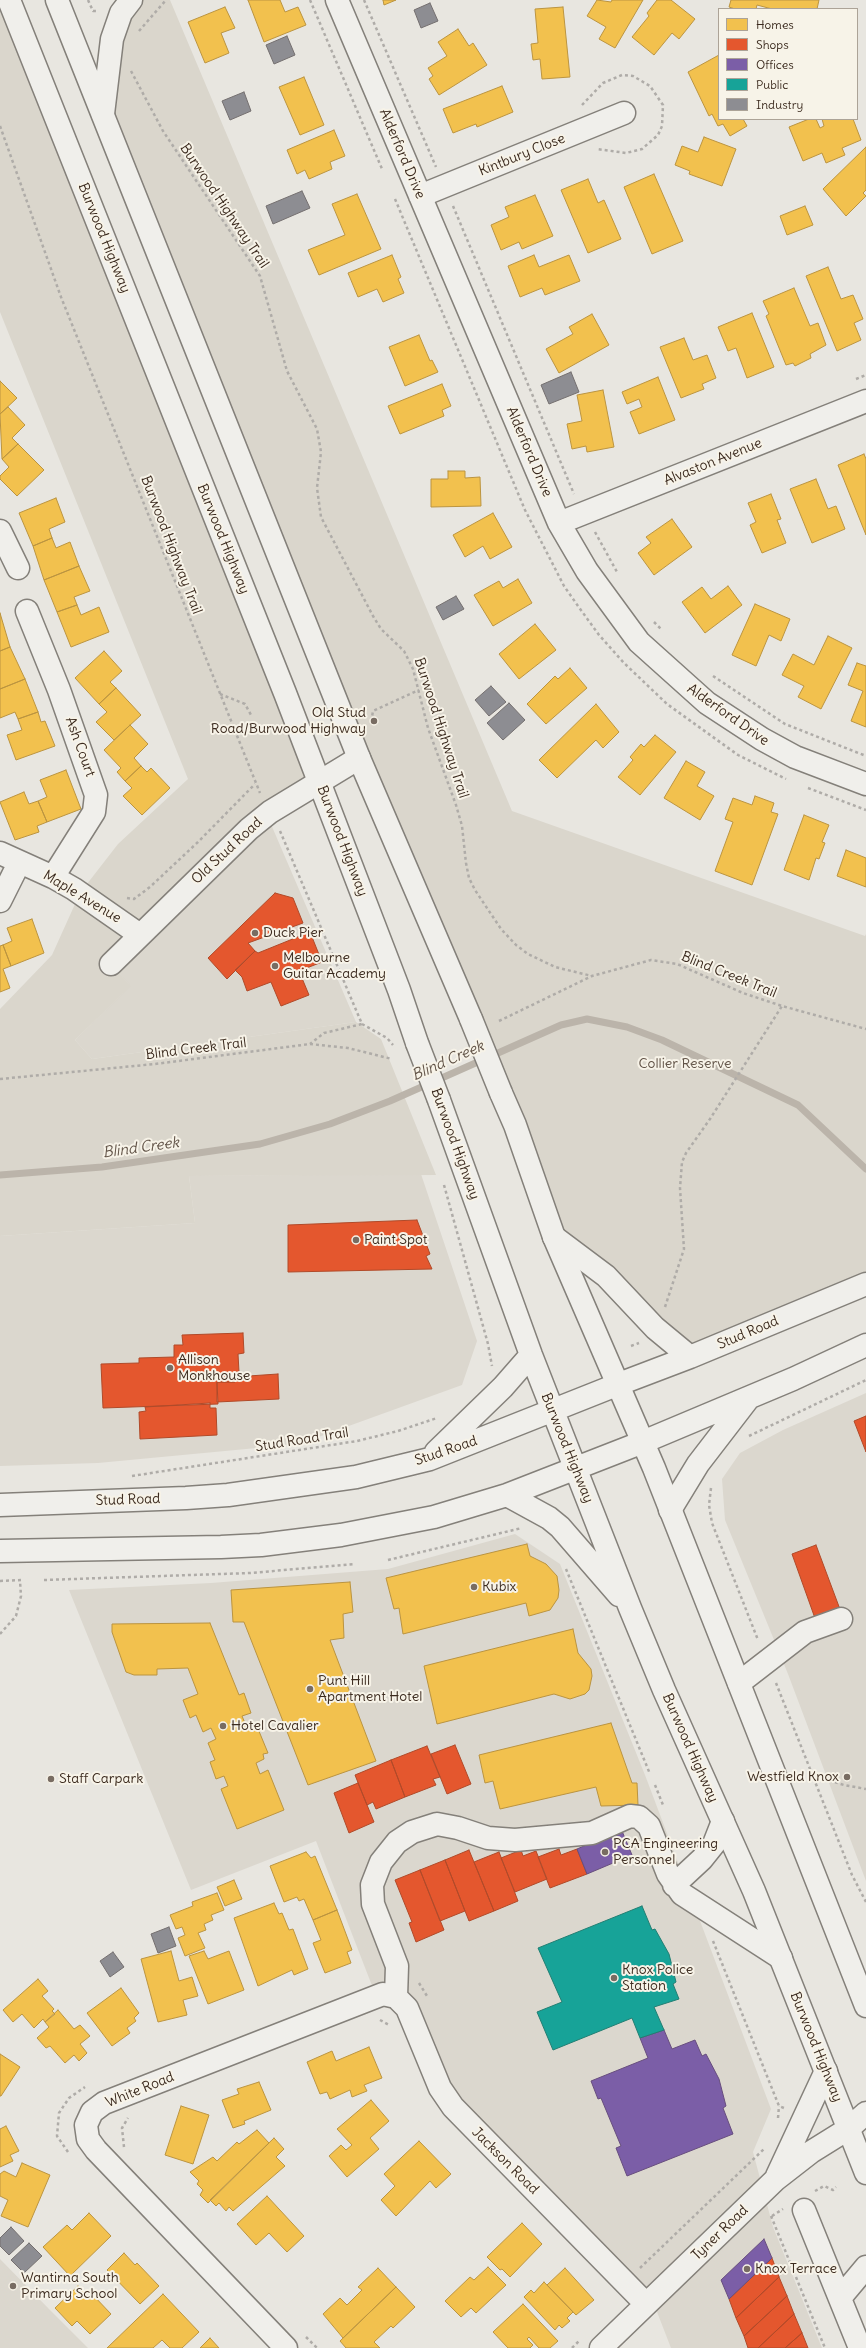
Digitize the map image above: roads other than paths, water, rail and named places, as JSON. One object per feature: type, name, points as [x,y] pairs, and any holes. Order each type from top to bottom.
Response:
[{"type":"main road","name":"Burwood Highway","points":[[9,0],[319,782],[399,990],[531,1355],[577,1469],[630,1608],[664,1690],[723,1821],[826,2071],[857,2126],[866,2173]]},
{"type":"main road","points":[[57,0],[359,758],[502,1093],[515,1125],[554,1237],[643,1442],[866,2006]]},
{"type":"main road","points":[[103,114],[112,39],[121,13],[131,0]]},
{"type":"main road","name":"Alderford Drive","points":[[337,0],[560,523],[587,571],[622,621],[639,642],[684,684],[707,703],[762,739],[814,766],[866,784]]},
{"type":"main road","name":"Kintbury Close","points":[[420,196],[624,113]]},
{"type":"main road","name":"Alvaston Avenue","points":[[560,523],[866,401]]},
{"type":"main road","points":[[0,531],[18,568]]},
{"type":"main road","name":"Ash Court","points":[[27,611],[62,698],[96,795],[94,812],[53,877]]},
{"type":"main road","name":"Old Stud Road","points":[[111,964],[249,829],[270,812],[359,758]]},
{"type":"main road","name":"Maple Avenue","points":[[0,853],[53,877],[80,893],[140,935]]},
{"type":"main road","points":[[0,901],[20,863]]},
{"type":"main road","points":[[554,1237],[606,1276],[655,1328],[690,1357]]},
{"type":"main road","name":"Stud Road","points":[[0,1505],[228,1495],[356,1477],[430,1459],[553,1412],[866,1284]]},
{"type":"main road","points":[[0,1551],[222,1547],[302,1541],[434,1517],[507,1495],[577,1469],[748,1398],[866,1345]]},
{"type":"main road","points":[[430,1459],[503,1387],[531,1355]]},
{"type":"main road","points":[[670,1510],[698,1464],[748,1398]]},
{"type":"main road","points":[[507,1495],[549,1518],[560,1527],[630,1608]]},
{"type":"main road","points":[[739,1683],[805,1632],[841,1619]]},
{"type":"main road","points":[[396,1996],[398,1972],[371,1894],[372,1885],[381,1862],[391,1848],[404,1837],[419,1828],[437,1824],[458,1828],[499,1840],[592,1833],[630,1816],[643,1819],[651,1829],[674,1885],[689,1900],[780,1958]]},
{"type":"main road","points":[[674,1885],[706,1854],[714,1844],[723,1821]]},
{"type":"main road","name":"White Road","points":[[286,2348],[96,2150],[88,2139],[86,2125],[92,2112],[112,2100],[376,1996],[383,1994],[396,1996]]},
{"type":"main road","name":"Jackson Road","points":[[396,1996],[407,2008],[440,2088],[453,2107],[646,2304]]},
{"type":"main road","points":[[775,2180],[826,2071]]},
{"type":"main road","name":"Tyner Road","points":[[601,2348],[775,2180],[811,2152],[857,2126],[866,2114]]},
{"type":"main road","points":[[800,2204],[860,2348]]},
{"type":"main road","points":[[840,2298],[866,2267]]},
{"type":"waterway","name":"Blind Creek","points":[[0,1175],[102,1167],[260,1144],[330,1124],[390,1101],[561,1025],[587,1019],[627,1027],[662,1040],[798,1105],[866,1169]]},
{"type":"place","name":"Old Stud Road/Burwood Highway","points":[[374,721]]},
{"type":"place","name":"Duck Pier","points":[[255,933]]},
{"type":"place","name":"Melbourne Guitar Academy","points":[[275,966]]},
{"type":"place","name":"Paint Spot","points":[[356,1240]]},
{"type":"place","name":"Allison Monkhouse","points":[[170,1368]]},
{"type":"place","name":"Kubix","points":[[474,1587]]},
{"type":"place","name":"Punt Hill Apartment Hotel","points":[[310,1689]]},
{"type":"place","name":"Hotel Cavalier","points":[[223,1726]]},
{"type":"place","name":"Westfield Knox","points":[[847,1777]]},
{"type":"place","name":"Staff Carpark","points":[[51,1779]]},
{"type":"place","name":"PCA Engineering Personnel","points":[[605,1852]]},
{"type":"place","name":"Knox Police Station","points":[[614,1978]]},
{"type":"place","name":"Knox Terrace","points":[[747,2269]]},
{"type":"place","name":"Wantirna South Primary School","points":[[13,2286]]},
{"type":"park label","name":"Collier Reserve","points":[[685,1064]]}]
